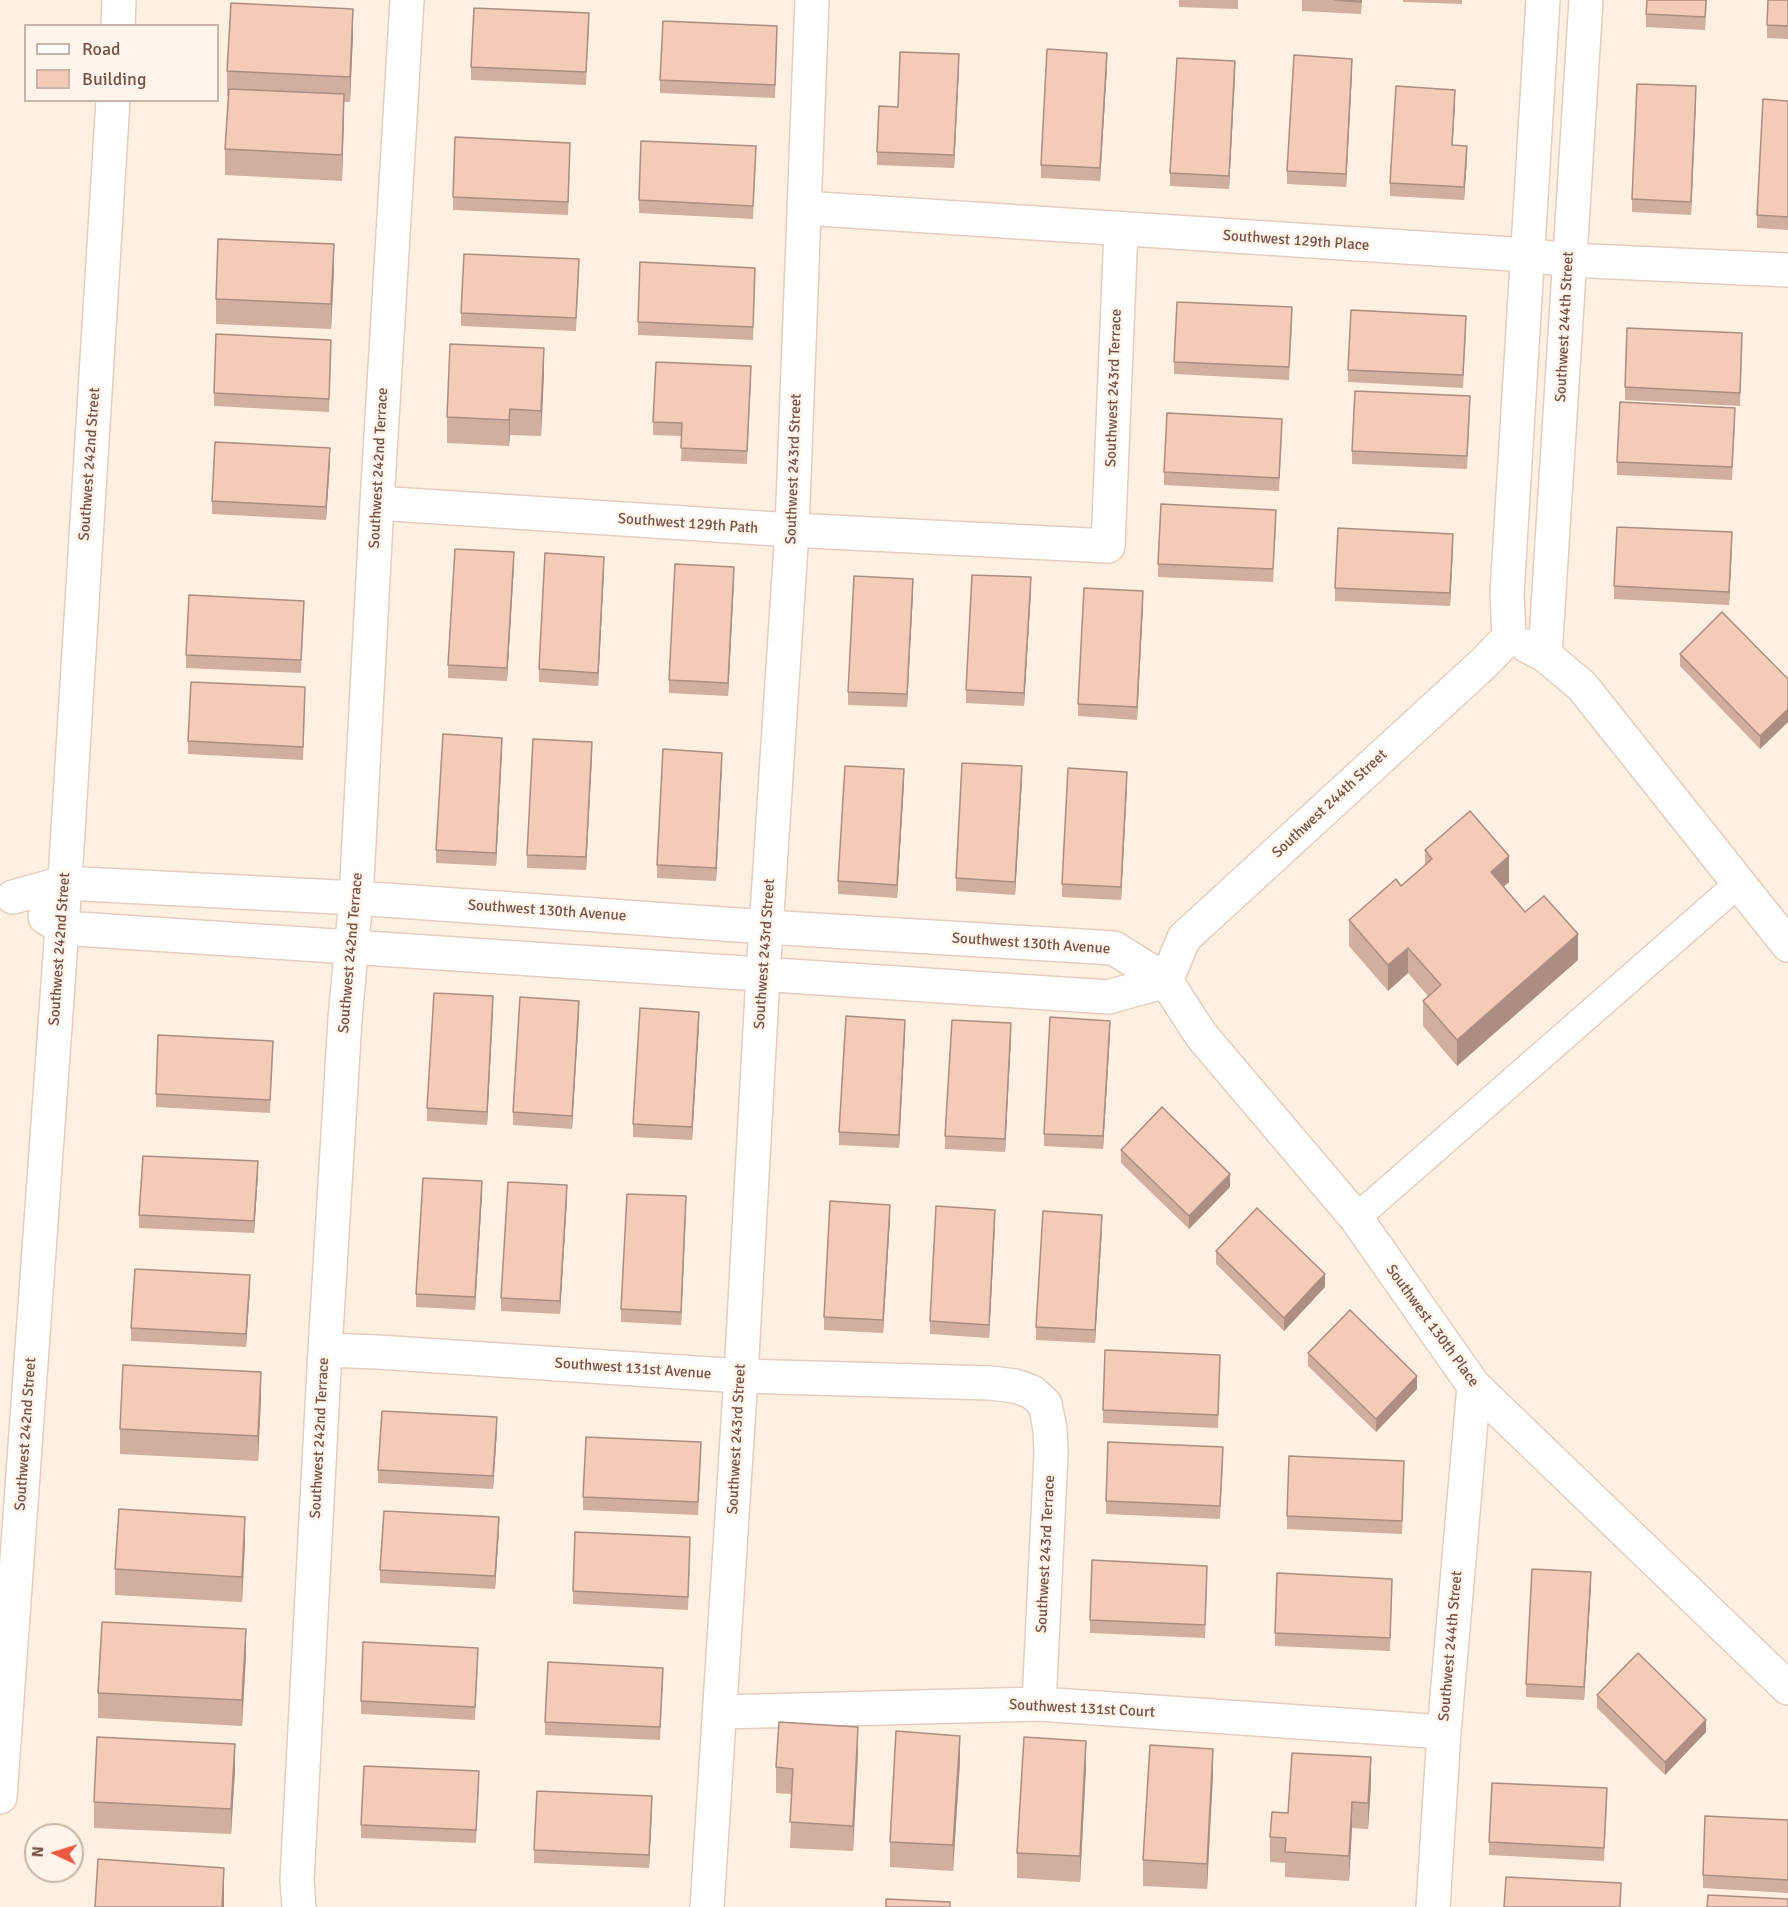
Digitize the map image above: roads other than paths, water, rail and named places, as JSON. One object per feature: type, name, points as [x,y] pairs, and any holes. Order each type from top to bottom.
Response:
[{"type":"street","points":[[118,24],[119,0]]},
{"type":"street","name":"Southwest 242nd Terrace","points":[[298,1907],[297,1880],[325,1350],[345,1019],[356,897],[407,0]]},
{"type":"street","name":"Southwest 243rd Street","points":[[707,1907],[792,530],[812,0]]},
{"type":"street","points":[[1544,0],[1507,594],[1509,637],[1545,655],[1582,686],[1788,945]]},
{"type":"street","name":"Southwest 244th Street","points":[[1545,655],[1586,0]]},
{"type":"street","name":"Southwest 242nd Street","points":[[0,1797],[62,928],[113,102]]},
{"type":"street","name":"Southwest 129th Place","points":[[804,208],[1528,255],[1568,260],[1788,270]]},
{"type":"street","name":"Southwest 243rd Terrace","points":[[1108,546],[1121,230]]},
{"type":"street","name":"Southwest 129th Path","points":[[377,503],[792,530],[1108,546]]},
{"type":"street","name":"Southwest 244th Street","points":[[1166,981],[1184,938],[1484,663],[1509,637]]},
{"type":"street","name":"Southwest 130th Avenue","points":[[6,893],[64,883],[356,897],[766,927],[1114,948],[1166,981]]},
{"type":"street","name":"Southwest 130th Avenue","points":[[6,893],[62,928],[1108,998],[1166,981]]},
{"type":"street","name":"Southwest 130th Place","points":[[1166,981],[1201,1035],[1356,1218],[1473,1386],[1788,1688]]},
{"type":"street","name":"Southwest 131st Avenue","points":[[325,1350],[741,1376],[990,1383],[1015,1386],[1032,1392],[1045,1404]]},
{"type":"street","name":"Southwest 244th Street","points":[[1433,1907],[1444,1732],[1473,1386]]},
{"type":"street","name":"Southwest 243rd Terrace","points":[[1039,1704],[1051,1454],[1050,1429],[1045,1404]]},
{"type":"street","name":"Southwest 131st Court","points":[[720,1712],[1039,1704],[1444,1732]]},
{"type":"lane","points":[[1356,1218],[1738,884]]}]
